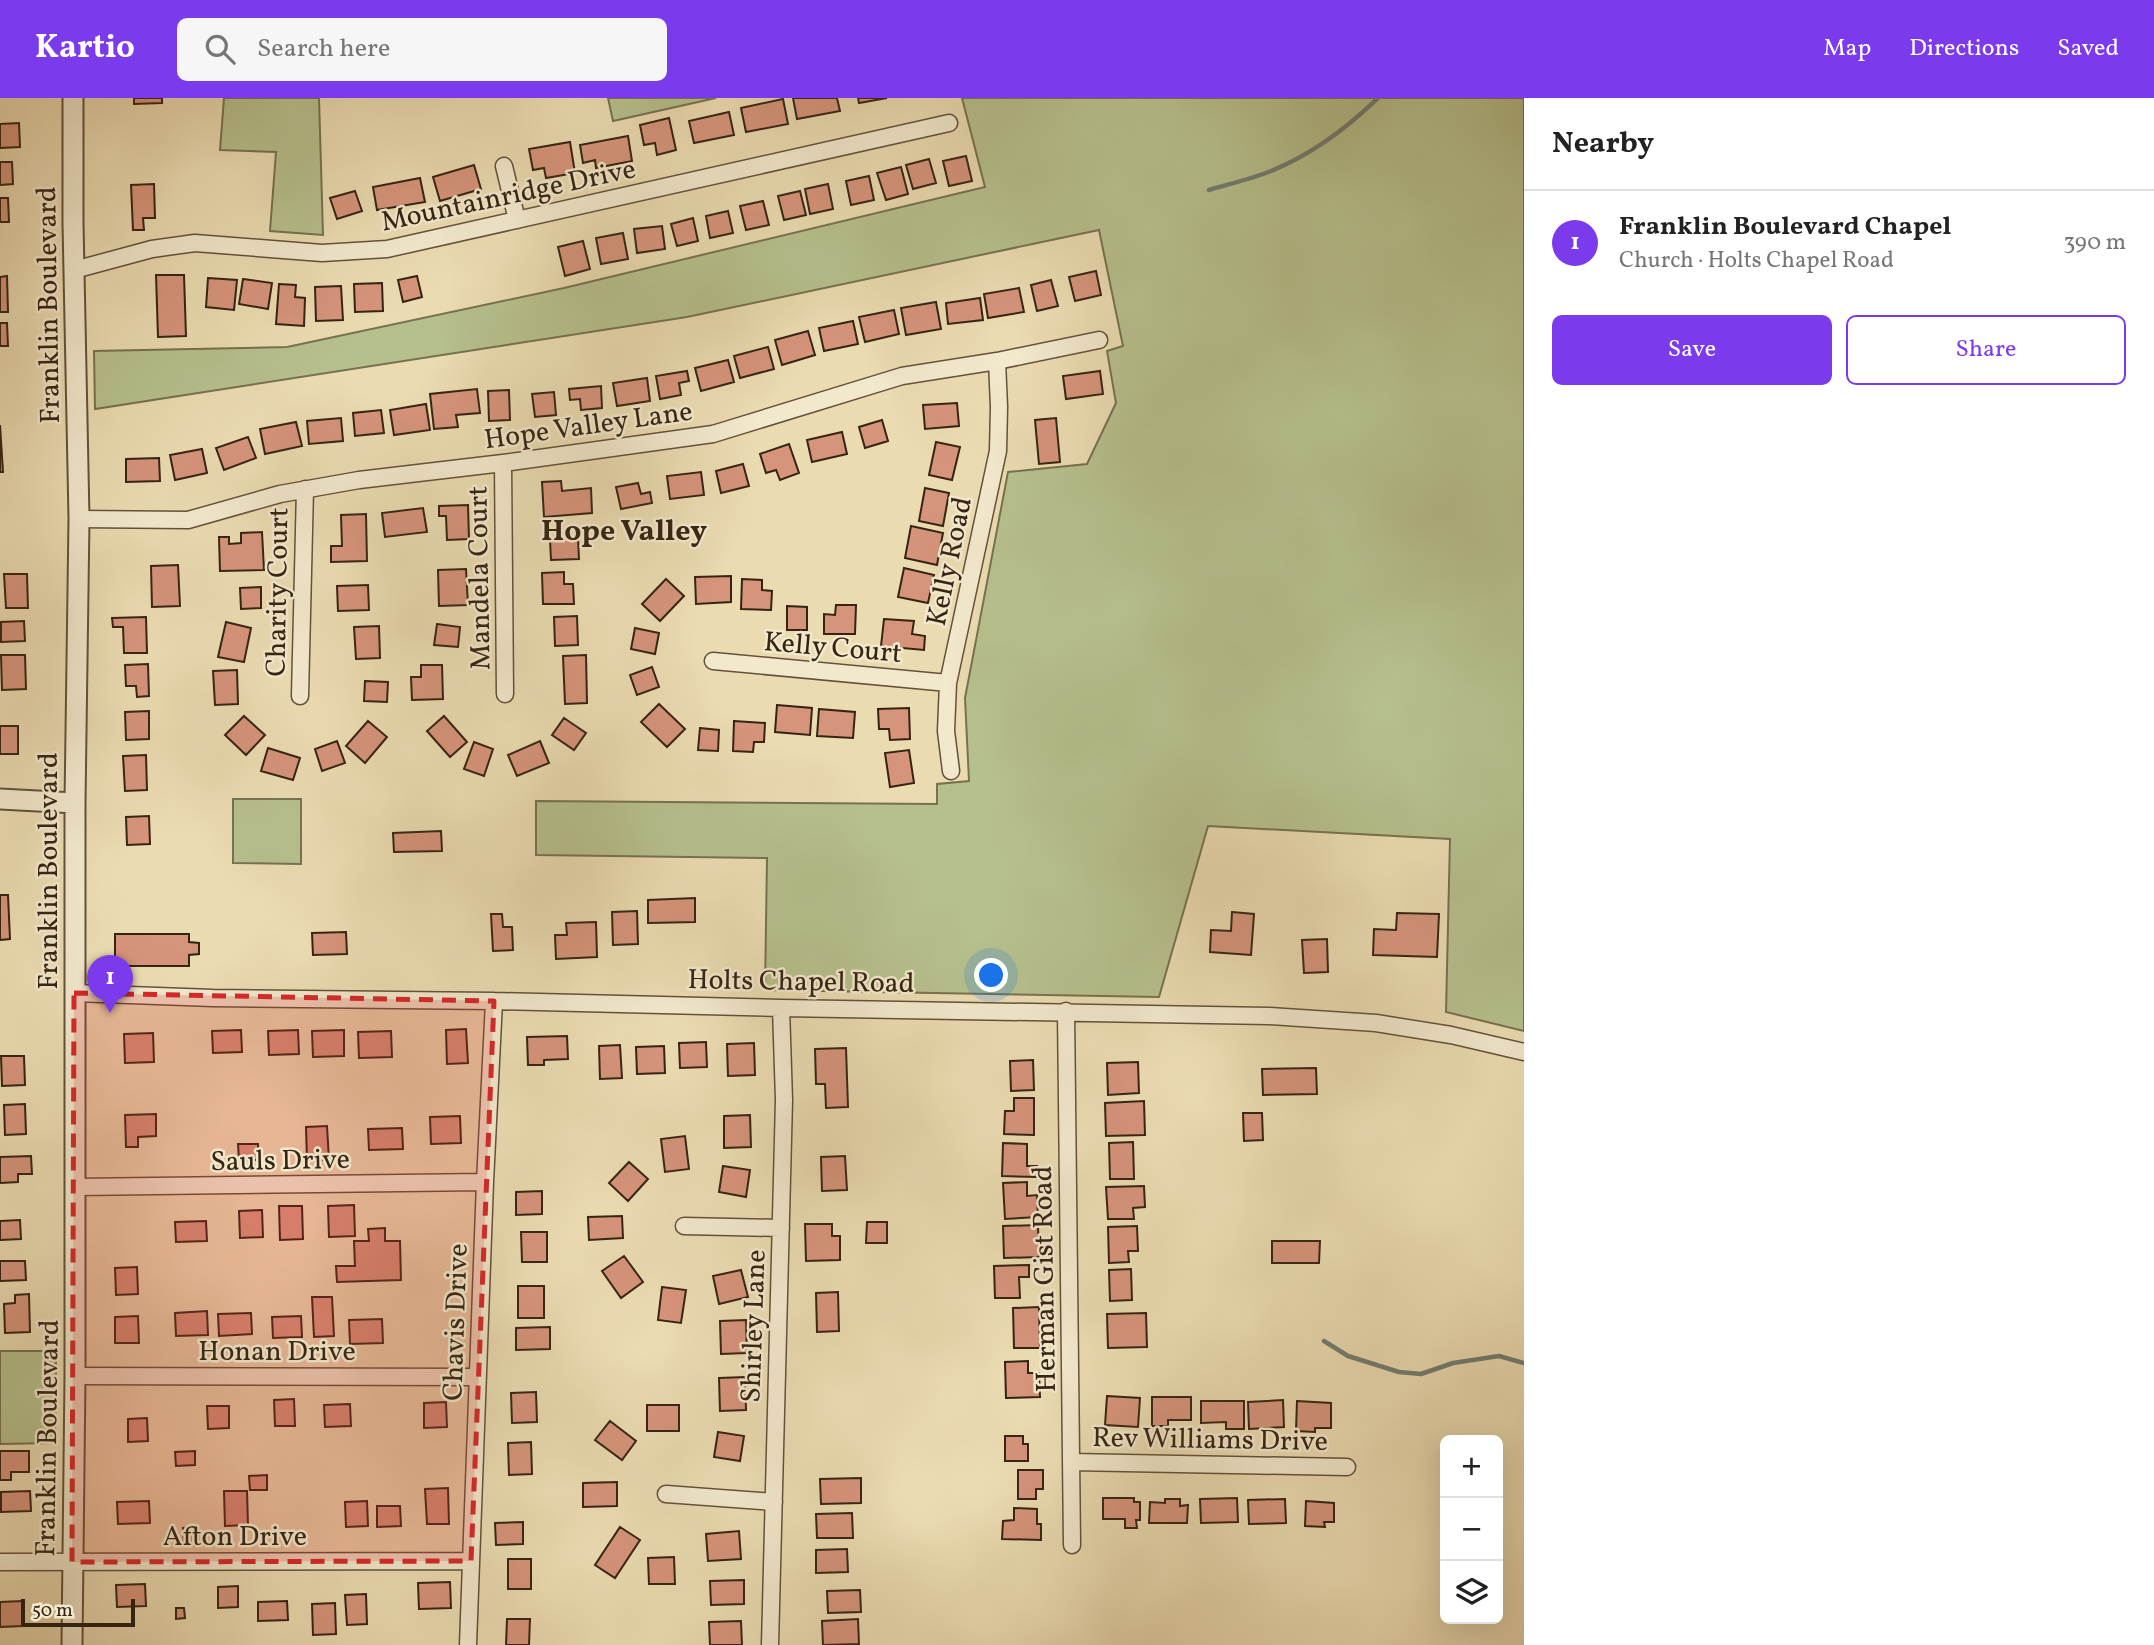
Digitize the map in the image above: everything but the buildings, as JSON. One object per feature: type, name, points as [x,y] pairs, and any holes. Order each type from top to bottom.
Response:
[{"type":"street","name":"Franklin Boulevard","points":[[72,1645],[75,803],[79,519],[73,98]]},
{"type":"street","name":"Mountainridge Drive","points":[[74,270],[152,249],[195,243],[321,253],[387,249],[949,122]]},
{"type":"street","points":[[504,166],[517,220]]},
{"type":"street","name":"Hope Valley Lane","points":[[79,519],[188,520],[305,489],[359,480],[713,434],[902,376],[998,361],[1099,340]]},
{"type":"street","name":"Kelly Road","points":[[951,771],[946,731],[948,683],[998,451],[998,361]]},
{"type":"street","name":"Mandela Court","points":[[503,463],[505,694]]},
{"type":"street","name":"Charity Court","points":[[300,696],[305,489]]},
{"type":"street","name":"Kelly Court","points":[[713,661],[948,683]]},
{"type":"street","points":[[0,799],[75,803]]},
{"type":"street","name":"Holts Chapel Road","points":[[74,993],[254,999],[1269,1016],[1376,1023],[1451,1035],[1524,1052]]},
{"type":"street","name":"Chavis Drive","points":[[468,1645],[494,1001]]},
{"type":"street","name":"Shirley Lane","points":[[769,1645],[784,1100],[781,1009]]},
{"type":"street","name":"Herman Gist Road","points":[[1066,1012],[1072,1545]]},
{"type":"street","name":"Sauls Drive","points":[[75,1187],[485,1182]]},
{"type":"street","points":[[684,1226],[781,1228]]},
{"type":"street","name":"Honan Drive","points":[[75,1376],[478,1377]]},
{"type":"street","name":"Rev Williams Drive","points":[[1071,1462],[1348,1467]]},
{"type":"street","points":[[666,1494],[774,1502]]},
{"type":"street","name":"Afton Drive","points":[[0,1562],[471,1561]]},
{"type":"highlighted area","points":[[74,993],[494,1001],[471,1561],[72,1562]]},
{"type":"green space","points":[[224,98],[319,98],[323,235],[270,231],[276,152],[220,150]]},
{"type":"green space","points":[[608,98],[716,98],[613,121]]},
{"type":"green space","points":[[962,98],[1524,98],[1524,1031],[1446,1012],[1450,839],[1208,826],[1159,997],[765,990],[767,858],[536,855],[536,801],[937,804],[937,784],[969,781],[965,698],[1008,472],[1087,464],[1116,403],[1107,351],[1123,346],[1099,230],[687,317],[95,409],[94,351],[287,347],[564,288],[985,187]]},
{"type":"green space","points":[[233,799],[301,799],[301,864],[233,863]]},
{"type":"green space","points":[[0,1351],[56,1351],[55,1443],[0,1444]]},
{"type":"waterway","points":[[1209,190],[1263,174],[1300,157],[1341,130],[1378,98]]},
{"type":"waterway","points":[[1324,1341],[1348,1356],[1399,1372],[1421,1374],[1453,1363],[1499,1356],[1524,1363]]},
{"type":"place","name":"Franklin Boulevard Chapel","points":[[110,1013]]},
{"type":"district","name":"Hope Valley","points":[[624,530]]}]
